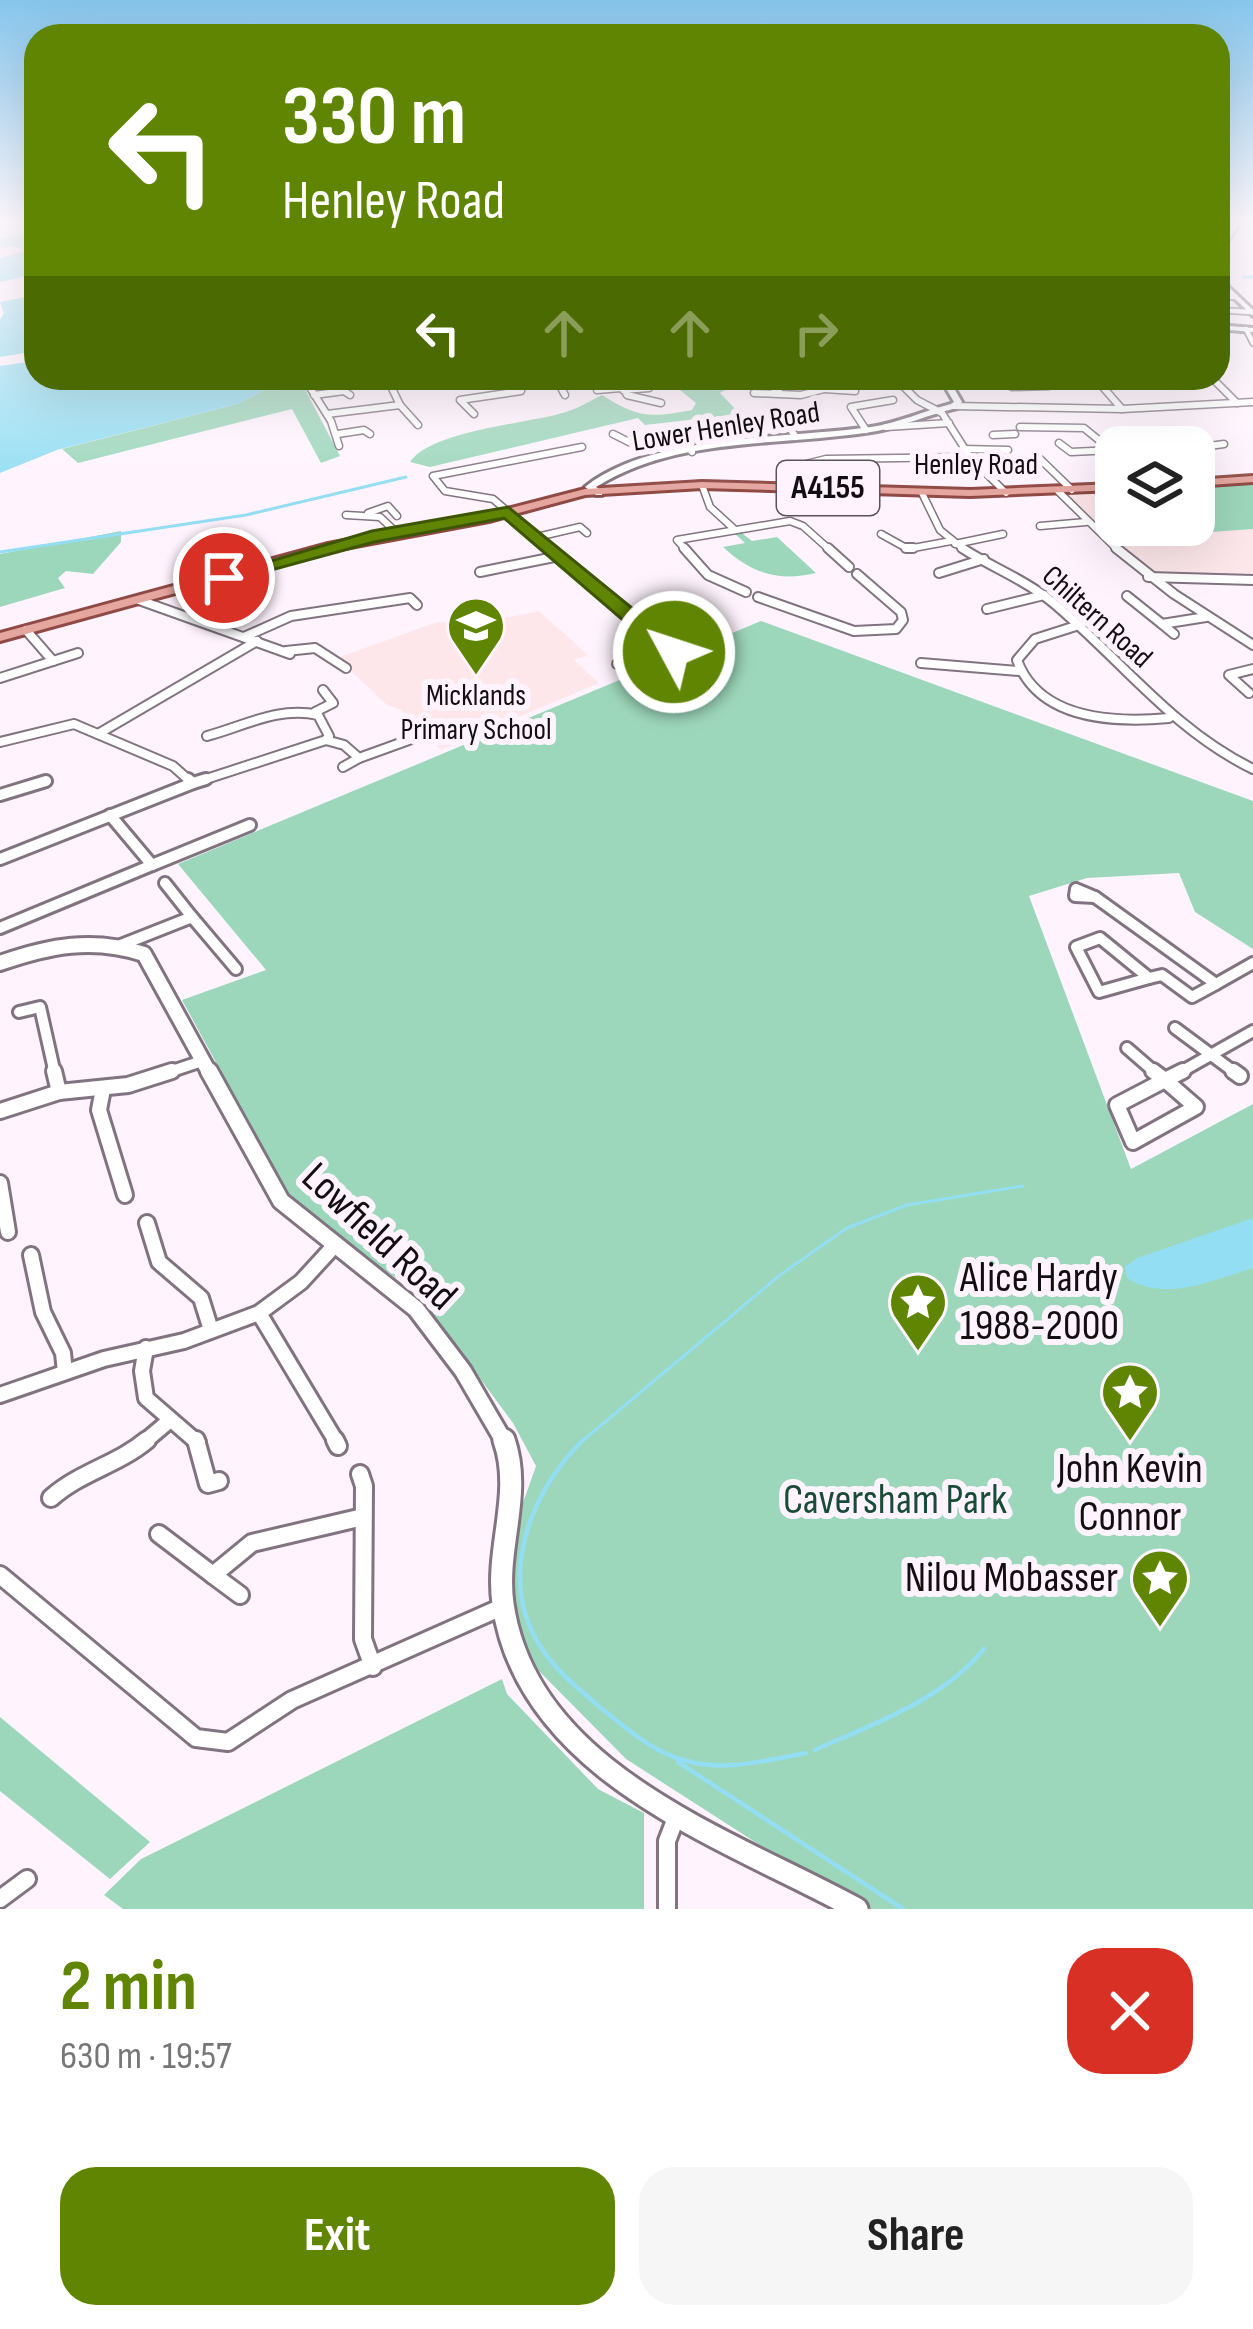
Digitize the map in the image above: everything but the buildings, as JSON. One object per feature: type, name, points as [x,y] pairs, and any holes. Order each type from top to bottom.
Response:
[{"type":"main road","points":[[951,390],[958,403],[954,406]]},
{"type":"main road","name":"Lower Henley Road","points":[[597,489],[627,467],[692,452],[886,427],[954,406]]},
{"type":"main road","points":[[1215,482],[1253,479]]},
{"type":"main road","name":"Henley Road","points":[[0,637],[397,533],[597,489],[702,485],[1006,493],[1095,488]]},
{"type":"street","points":[[1250,329],[1253,343]]},
{"type":"street","points":[[311,390],[338,434],[339,446]]},
{"type":"street","points":[[393,390],[418,425]]},
{"type":"street","points":[[460,400],[521,390]]},
{"type":"street","points":[[562,390],[565,395]]},
{"type":"street","points":[[624,390],[655,405]]},
{"type":"street","points":[[757,396],[822,390]]},
{"type":"street","points":[[905,390],[937,410],[970,458],[1006,493]]},
{"type":"street","points":[[1105,390],[1121,409]]},
{"type":"street","points":[[1224,390],[1237,403]]},
{"type":"street","points":[[314,395],[346,391]]},
{"type":"street","points":[[452,393],[474,414]]},
{"type":"street","points":[[509,394],[521,405]]},
{"type":"street","points":[[954,406],[1121,409],[1253,401]]},
{"type":"street","points":[[866,430],[846,405],[894,402]]},
{"type":"street","points":[[326,414],[400,405]]},
{"type":"street","points":[[796,437],[788,426],[813,422]]},
{"type":"street","points":[[886,427],[949,424]]},
{"type":"street","points":[[613,434],[635,446],[745,428]]},
{"type":"street","points":[[963,449],[1005,448],[993,434],[1022,430],[1084,428],[1095,436]]},
{"type":"street","points":[[338,434],[366,430]]},
{"type":"street","points":[[679,437],[692,452]]},
{"type":"street","points":[[1059,443],[1071,452],[1095,451]]},
{"type":"street","points":[[1215,447],[1223,446]]},
{"type":"street","points":[[445,491],[430,474],[582,447]]},
{"type":"street","points":[[526,454],[540,465]]},
{"type":"street","points":[[1036,455],[1086,522],[1146,577],[1253,645]]},
{"type":"street","points":[[786,486],[786,480],[802,465],[826,459],[970,458]]},
{"type":"street","points":[[702,485],[710,507],[733,528],[790,521],[803,526],[901,612],[903,620],[896,629],[854,631],[758,597],[746,597],[746,592],[708,575],[675,543],[733,528]]},
{"type":"street","points":[[922,493],[929,518],[952,543]]},
{"type":"street","points":[[430,494],[485,496],[691,668]]},
{"type":"street","points":[[346,515],[368,514],[388,506],[397,516]]},
{"type":"street","points":[[368,514],[385,520],[397,533]]},
{"type":"street","points":[[1040,526],[1086,522]]},
{"type":"street","points":[[537,537],[580,527],[586,532]]},
{"type":"street","points":[[881,534],[908,549],[1003,534]]},
{"type":"street","name":"Chiltern Road","points":[[952,543],[1044,596],[1079,625],[1168,718],[1196,740],[1253,769]]},
{"type":"street","points":[[480,572],[497,573],[559,556]]},
{"type":"street","points":[[939,573],[984,560]]},
{"type":"street","points":[[1146,577],[1253,580]]},
{"type":"street","points":[[987,609],[1044,596]]},
{"type":"street","points":[[1126,596],[1174,634]]},
{"type":"street","points":[[244,638],[291,616],[410,598]]},
{"type":"street","points":[[139,600],[286,653],[315,648],[346,668]]},
{"type":"street","points":[[1162,624],[1206,617]]},
{"type":"street","points":[[1079,625],[1040,634],[1025,645],[1017,660],[1018,671],[1045,698],[1084,714],[1135,721],[1168,718]]},
{"type":"street","points":[[26,631],[53,661]]},
{"type":"street","points":[[98,734],[257,641]]},
{"type":"street","points":[[617,664],[669,648]]},
{"type":"street","points":[[0,678],[78,653]]},
{"type":"street","points":[[921,663],[1018,671]]},
{"type":"street","points":[[1219,667],[1250,693]]},
{"type":"street","points":[[1229,675],[1253,669]]},
{"type":"street","points":[[207,736],[221,736],[277,714],[315,712],[337,705],[323,690]]},
{"type":"street","points":[[315,712],[329,736],[326,740]]},
{"type":"street","points":[[0,742],[68,724],[173,766],[193,783]]},
{"type":"street","points":[[343,767],[417,737]]},
{"type":"street","points":[[0,859],[193,783],[326,740],[344,745],[359,758]]},
{"type":"street","points":[[0,795],[30,782],[46,781]]},
{"type":"street","points":[[110,815],[152,865]]},
{"type":"street","points":[[0,928],[43,906],[250,824]]},
{"type":"street","points":[[165,883],[236,969]]},
{"type":"street","points":[[1095,897],[1216,984]]},
{"type":"street","points":[[0,963],[61,944],[121,945],[192,917]]},
{"type":"street","points":[[1150,979],[1100,938],[1076,946],[1099,992],[1162,976],[1192,997],[1253,963]]},
{"type":"street","name":"Lowfield Road","points":[[121,945],[144,954],[156,970],[281,1201],[415,1307],[503,1437],[513,1477],[499,1560],[502,1607],[523,1670],[555,1722],[604,1768],[856,1909]]},
{"type":"street","points":[[19,1012],[45,1006],[59,1092]]},
{"type":"street","points":[[1175,1028],[1240,1076]]},
{"type":"street","points":[[1127,1048],[1162,1082],[1196,1107],[1132,1142],[1118,1106],[1162,1082],[1210,1056],[1253,1031]]},
{"type":"street","points":[[0,1111],[59,1092],[103,1089],[202,1061]]},
{"type":"street","points":[[103,1089],[99,1110],[125,1195]]},
{"type":"street","points":[[0,1183],[8,1232]]},
{"type":"street","points":[[147,1223],[159,1262],[201,1298],[212,1330]]},
{"type":"street","points":[[0,1395],[259,1313],[301,1282],[334,1246]]},
{"type":"street","points":[[31,1255],[43,1312],[63,1353],[65,1372]]},
{"type":"street","points":[[259,1313],[270,1345],[320,1406],[338,1446]]},
{"type":"street","points":[[146,1348],[141,1371],[145,1394],[169,1421],[196,1440],[208,1485]]},
{"type":"street","points":[[51,1498],[74,1478],[128,1456],[169,1421]]},
{"type":"street","points":[[360,1474],[364,1486],[363,1639],[373,1667]]},
{"type":"street","points":[[213,1575],[252,1543],[363,1517]]},
{"type":"street","points":[[159,1534],[240,1595]]},
{"type":"street","points":[[0,1575],[196,1738],[209,1743],[245,1735],[292,1700],[502,1607]]},
{"type":"street","points":[[667,1909],[667,1841],[678,1812]]},
{"type":"street","points":[[0,1899],[27,1879]]},
{"type":"shaded area","points":[[1253,482],[1253,576],[1153,574],[1116,546],[1215,546],[1215,484]]},
{"type":"shaded area","points":[[1095,491],[1095,525],[1063,492]]},
{"type":"shaded area","name":"Micklands Primary School","points":[[539,611],[588,655],[574,660],[599,683],[441,750],[337,658],[437,622],[482,623]]},
{"type":"green space","points":[[305,390],[340,456],[321,463],[292,409],[78,463],[62,449],[237,404],[261,392]]},
{"type":"green space","points":[[680,390],[725,390],[720,393],[740,414],[645,425],[638,418],[430,467],[410,462],[438,442],[566,412],[602,395],[645,414],[692,410],[696,403]]},
{"type":"green space","points":[[1253,483],[1253,529],[1215,532],[1215,485]]},
{"type":"green space","points":[[121,531],[121,542],[93,574],[66,571],[58,578],[65,588],[0,607],[0,554]]},
{"type":"green space","points":[[732,531],[752,541],[777,537],[816,573],[777,576],[744,563],[723,547],[745,543]]},
{"type":"green space","name":"Caversham Park","points":[[761,621],[1253,801],[1253,949],[1195,912],[1179,873],[1087,878],[1029,896],[1131,1169],[1253,1104],[1253,1909],[859,1909],[626,1759],[535,1667],[508,1598],[515,1525],[536,1466],[513,1423],[416,1292],[344,1242],[286,1191],[182,1000],[266,970],[178,864]]},
{"type":"green space","points":[[502,1679],[507,1694],[598,1789],[644,1813],[644,1909],[123,1909],[104,1895],[141,1859]]},
{"type":"green space","points":[[0,1717],[150,1842],[110,1879],[0,1791]]},
{"type":"water","points":[[24,312],[24,353],[0,357],[4,313]]},
{"type":"water","points":[[24,363],[24,390],[262,390],[237,404],[57,450],[0,473],[0,366]]},
{"type":"water","points":[[1253,1218],[1253,1268],[1173,1289],[1157,1289],[1127,1278],[1125,1267],[1137,1258]]},
{"type":"waterway","points":[[0,552],[246,515],[406,477]]},
{"type":"waterway","points":[[581,1442],[780,1275],[847,1228],[907,1205],[1023,1186]]},
{"type":"waterway","points":[[581,1442],[547,1485],[525,1538],[521,1595],[542,1649],[569,1680],[621,1724],[675,1757],[731,1765],[806,1753]]},
{"type":"waterway","points":[[815,1750],[927,1697],[984,1649]]},
{"type":"waterway","points":[[678,1762],[903,1909]]},
{"type":"place","name":"Micklands Primary School","points":[[476,677]]},
{"type":"place","name":"Alice Hardy 1988-2000","points":[[918,1353]]},
{"type":"place","name":"John Kevin Connor","points":[[1130,1443]]},
{"type":"place","name":"Nilou Mobasser","points":[[1160,1629]]},
{"type":"route","points":[[224,578],[372,537],[508,512],[674,652]]}]
